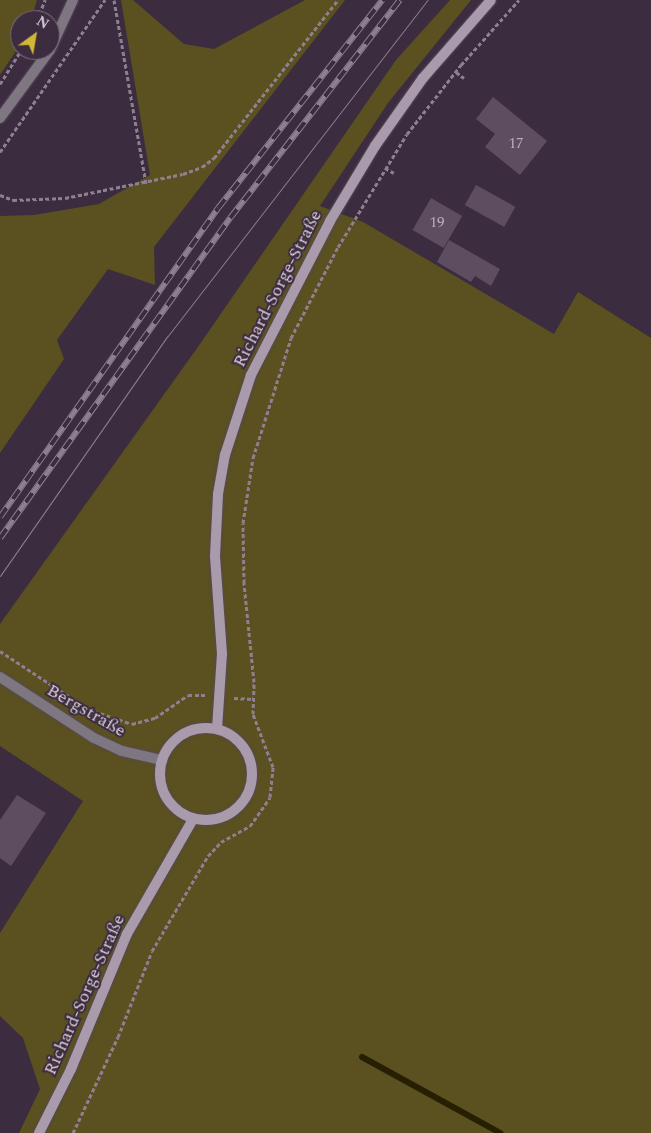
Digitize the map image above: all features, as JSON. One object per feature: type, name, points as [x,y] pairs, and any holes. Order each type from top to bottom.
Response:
[{"type":"main road","name":"Richard-Sorge-Straße","points":[[217,730],[221,697],[222,639],[215,556],[218,494],[225,455],[251,375],[330,220],[375,146],[423,78],[491,0]]},
{"type":"main road","points":[[217,730],[230,735],[247,754],[252,780],[248,793],[232,813],[213,820],[193,819],[169,802],[159,775],[162,760],[168,748],[190,731],[217,730]]},
{"type":"main road","name":"Richard-Sorge-Straße","points":[[39,1133],[71,1069],[127,934],[193,819]]},
{"type":"street","points":[[60,28],[73,0]]},
{"type":"street","points":[[0,118],[43,60]]},
{"type":"street","name":"Bergstraße","points":[[0,677],[94,738],[122,751],[162,760]]},
{"type":"path","points":[[0,152],[105,0]]},
{"type":"path","points":[[114,0],[146,183]]},
{"type":"path","points":[[0,195],[13,200],[64,198],[146,183],[183,174],[214,158],[338,0]]},
{"type":"path","points":[[73,1133],[118,1037],[152,951],[208,856],[221,842],[250,826],[270,797],[273,767],[270,752],[256,725],[253,699],[254,682],[244,583],[243,523],[253,458],[294,331],[338,247],[385,168],[456,72],[520,0]]},
{"type":"path","points":[[0,84],[15,60]]},
{"type":"path","points":[[456,72],[464,78]]},
{"type":"path","points":[[385,168],[394,173]]},
{"type":"path","points":[[0,651],[88,709],[132,724],[155,718],[188,695],[253,699]]},
{"type":"shaded area","points":[[0,0],[37,0],[34,10],[10,10],[10,60],[0,75]]},
{"type":"shaded area","points":[[121,0],[133,0],[184,44],[214,49],[305,0],[345,0],[154,247],[155,285],[108,269],[57,340],[64,359],[0,453],[0,216],[34,215],[99,204],[150,175]]},
{"type":"shaded area","points":[[450,0],[471,0],[388,103],[320,206],[363,222],[554,334],[578,292],[651,338],[651,1133],[19,1133],[40,1089],[23,1038],[0,1016],[0,933],[83,801],[0,746],[0,624],[200,344],[396,60]]},
{"type":"building","points":[[493,97],[547,141],[520,175],[485,147],[495,134],[476,119]]},
{"type":"building","points":[[476,185],[515,207],[504,227],[465,205]]},
{"type":"building","points":[[431,198],[462,216],[444,248],[412,230]]},
{"type":"building","points":[[449,240],[500,269],[491,286],[475,276],[471,282],[437,262]]},
{"type":"building","points":[[17,795],[46,813],[11,866],[0,858],[0,820]]},
{"type":"waterway","points":[[362,1057],[500,1133]]},
{"type":"tram line","points":[[0,576],[167,337],[427,0]]},
{"type":"railway","points":[[0,517],[218,208],[382,0]]},
{"type":"railway","points":[[0,538],[230,218],[400,0]]}]
